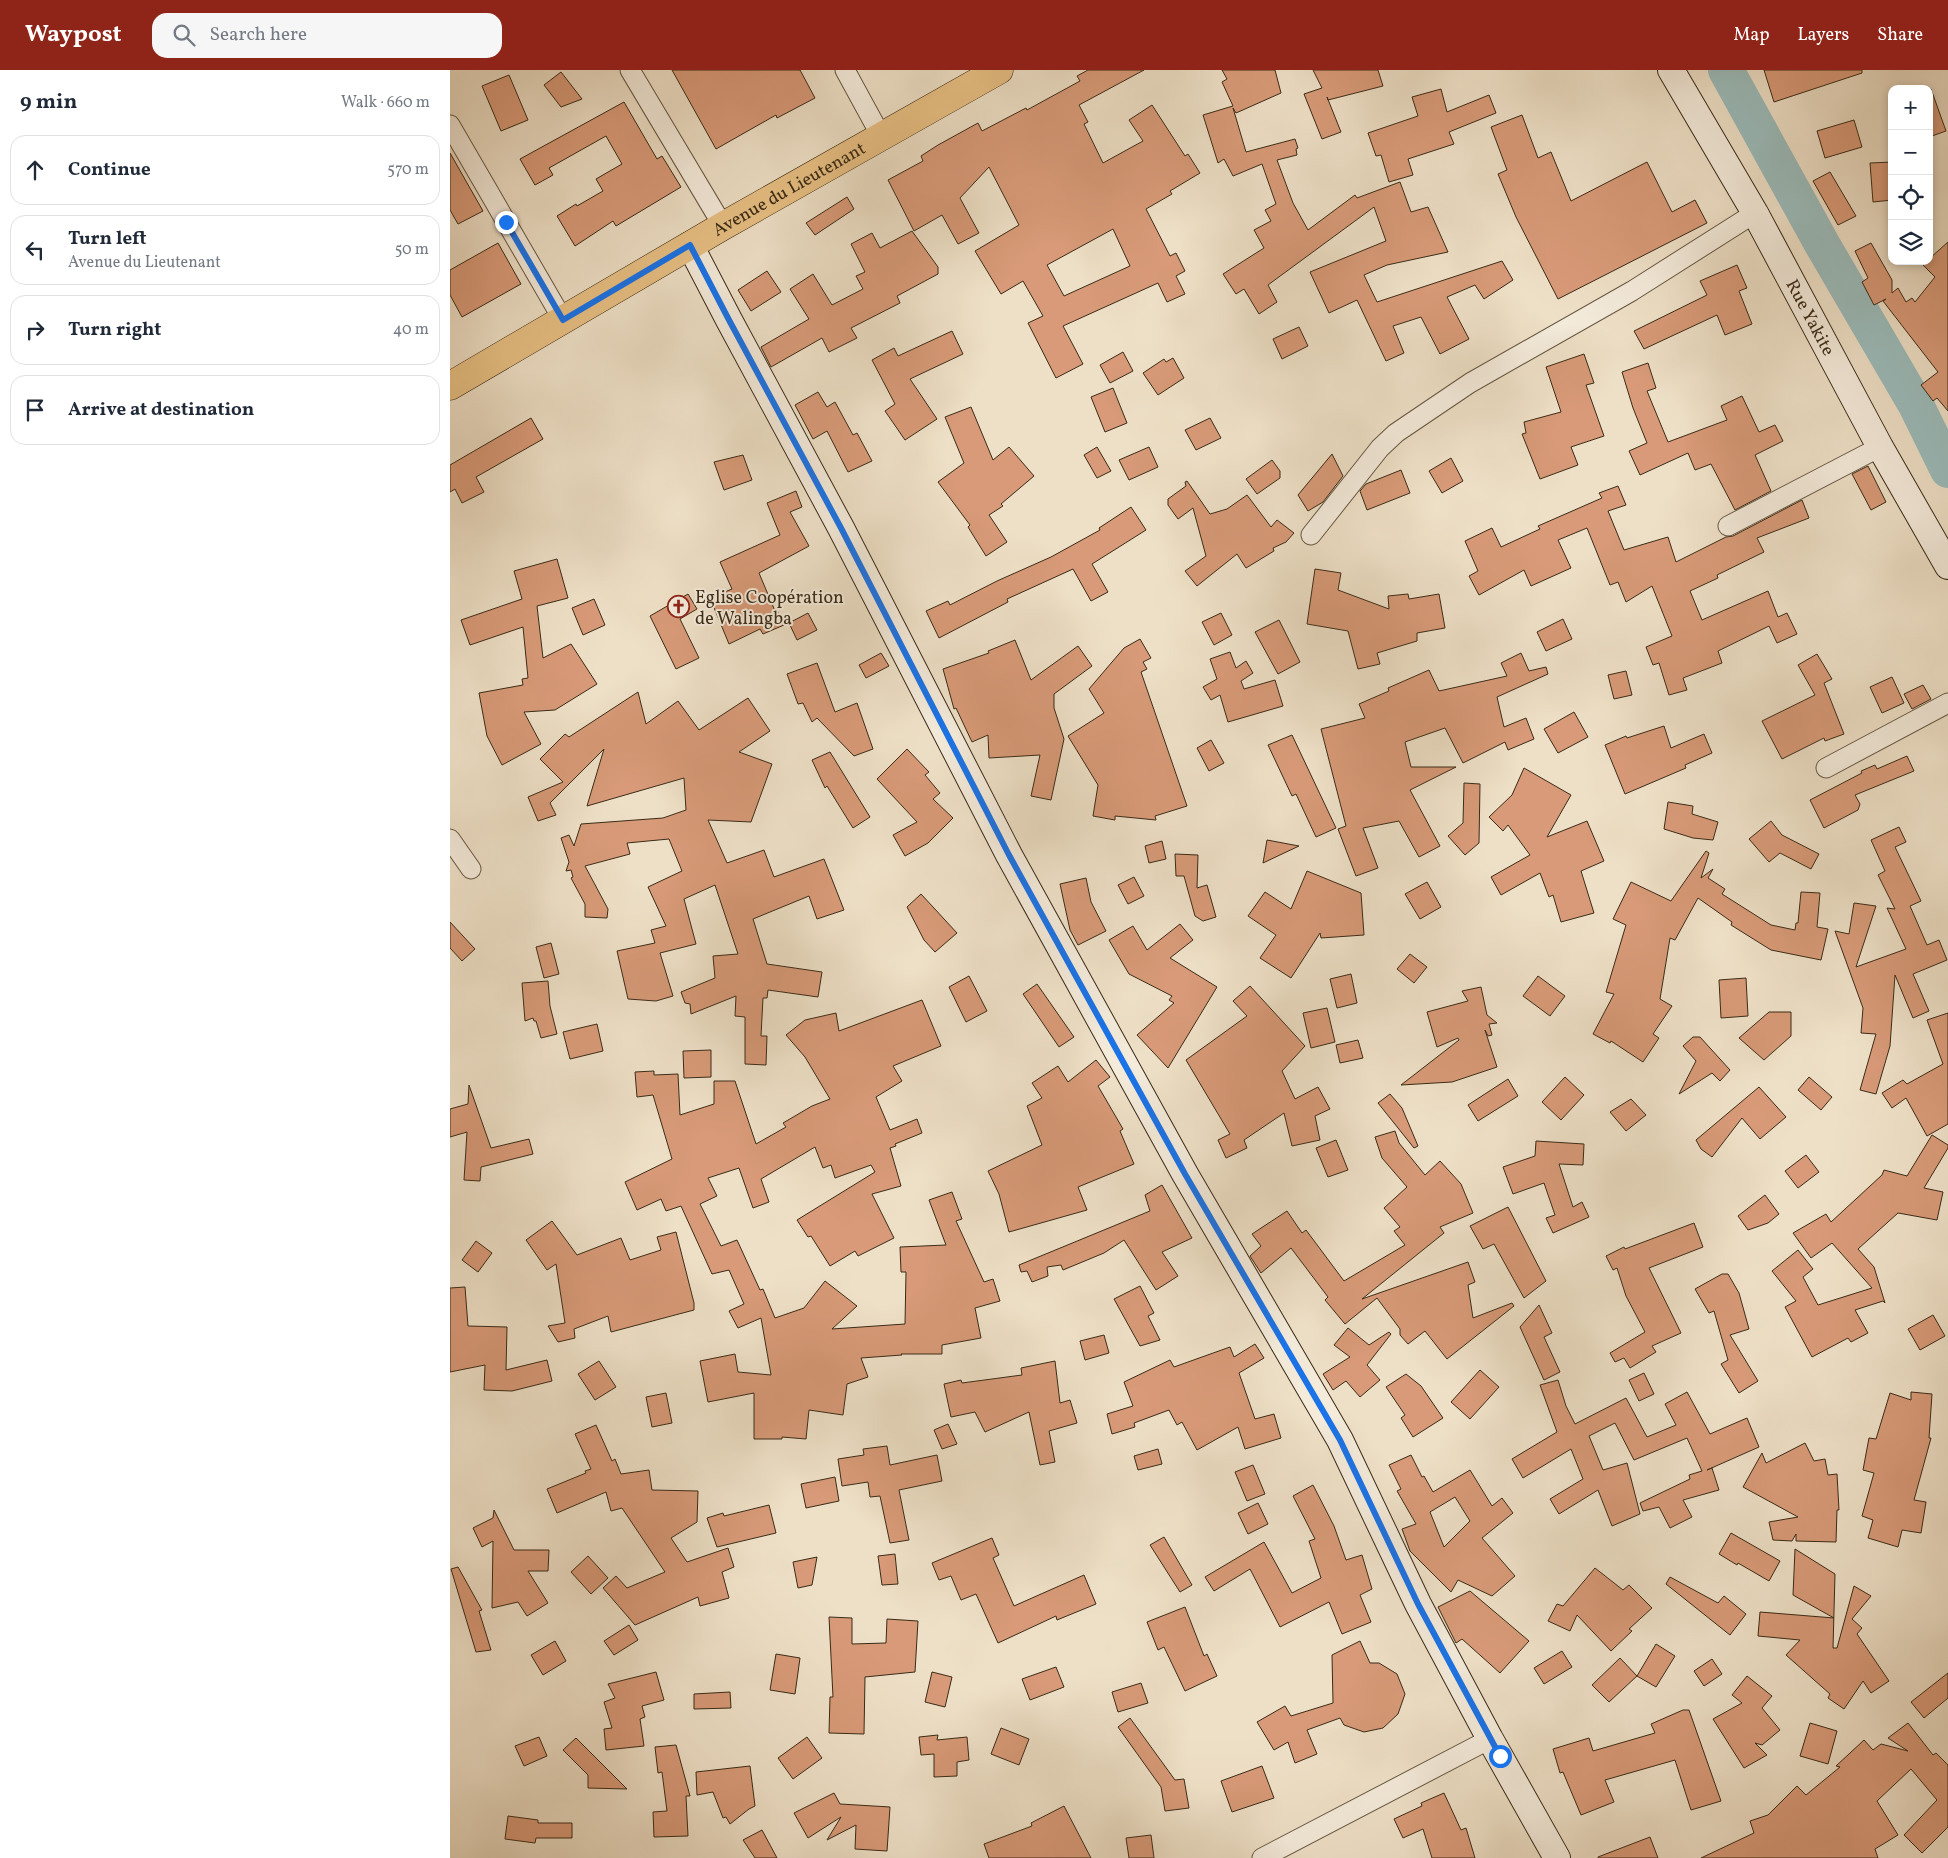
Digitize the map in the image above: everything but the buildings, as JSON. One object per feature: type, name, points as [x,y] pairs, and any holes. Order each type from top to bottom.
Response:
[{"type":"main road","name":"Avenue du Lieutenant","points":[[450,386],[723,226],[999,70]]},
{"type":"street","points":[[630,70],[723,226]]},
{"type":"street","points":[[845,70],[881,136]]},
{"type":"street","name":"Rue Yakite","points":[[1671,70],[1755,213],[1880,447],[1948,566]]},
{"type":"street","points":[[450,125],[563,320]]},
{"type":"street","points":[[1311,535],[1380,448],[1396,433],[1470,383],[1632,290],[1755,213]]},
{"type":"street","points":[[690,245],[733,329],[846,537],[1009,855],[1185,1174],[1340,1440],[1418,1604],[1490,1739],[1557,1858]]},
{"type":"street","points":[[1728,526],[1880,447]]},
{"type":"street","points":[[1826,768],[1948,703]]},
{"type":"street","points":[[450,839],[471,869]]},
{"type":"street","points":[[1262,1858],[1490,1739]]},
{"type":"waterway","points":[[1726,70],[1822,244],[1916,405],[1948,470]]},
{"type":"place","name":"Eglise Coopération de Walingba","points":[[679,607]]},
{"type":"route","points":[[506,222],[563,320],[690,245],[841,528],[1009,855],[1185,1174],[1340,1440],[1418,1604],[1500,1756]]}]
